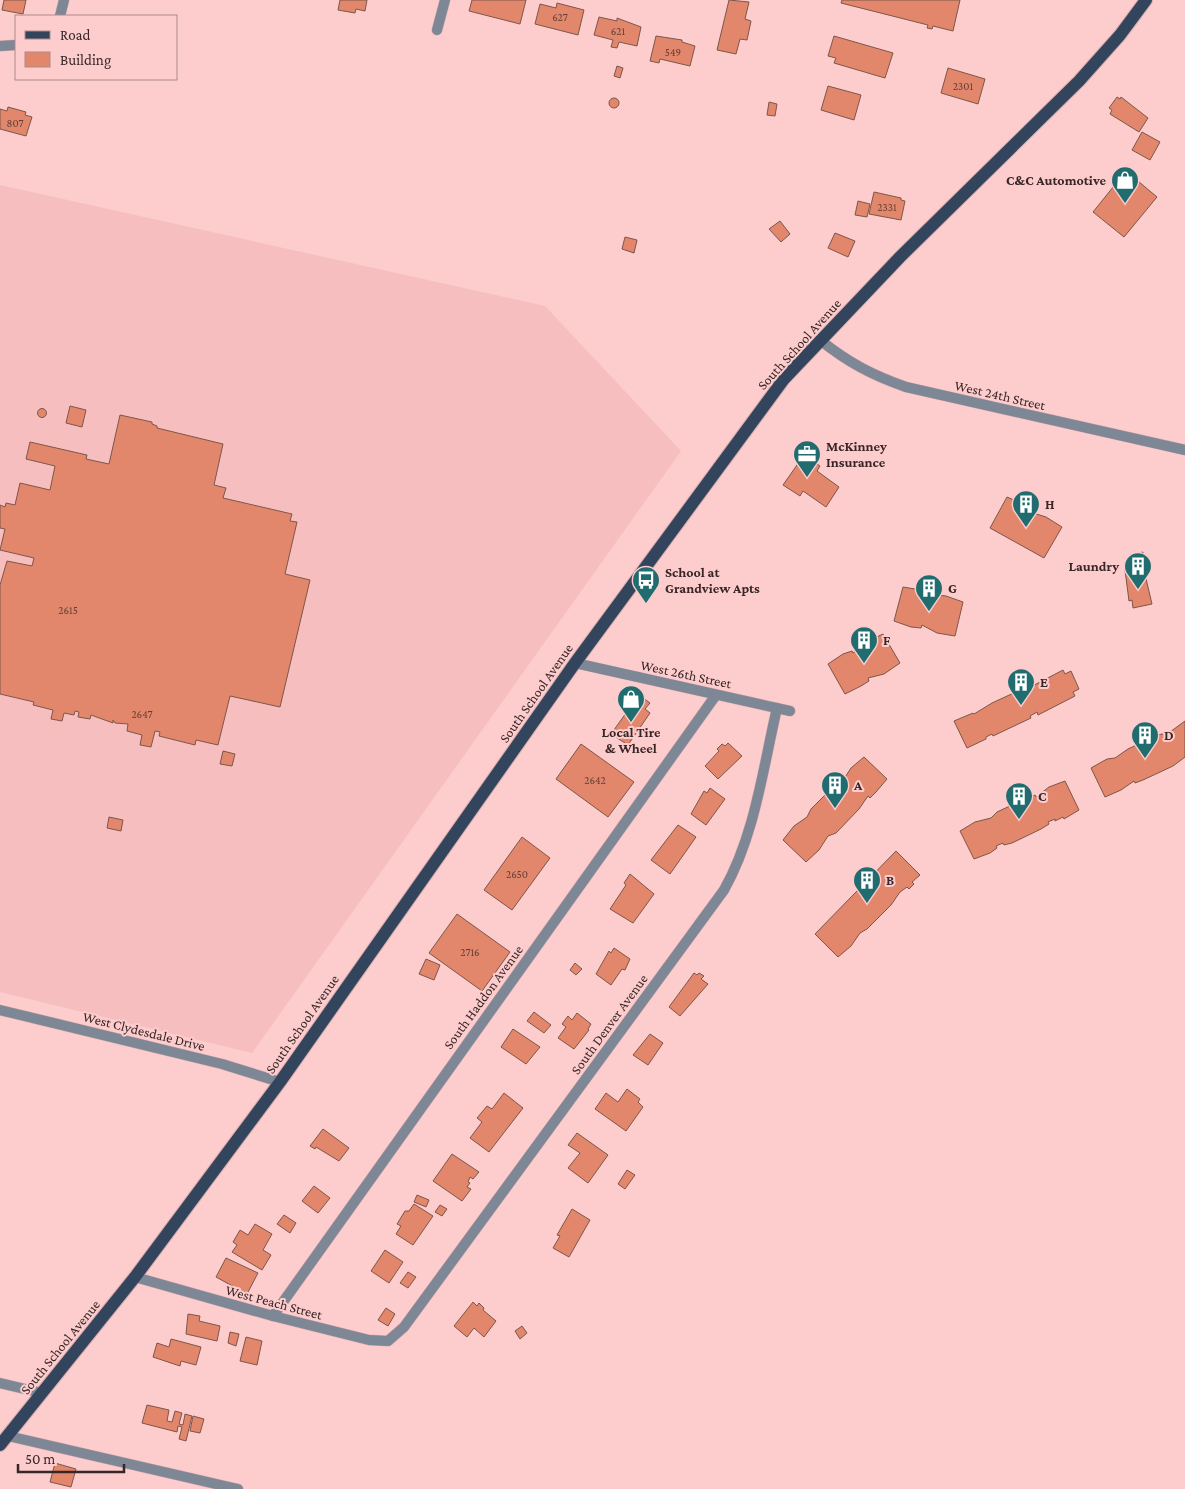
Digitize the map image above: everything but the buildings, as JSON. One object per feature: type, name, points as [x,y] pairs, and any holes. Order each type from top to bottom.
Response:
[{"type":"main road","name":"South School Avenue","points":[[4,1440],[135,1277],[280,1082],[575,663],[784,379],[900,257],[1079,81],[1120,34],[1146,0]]},
{"type":"street","points":[[60,15],[64,0]]},
{"type":"street","points":[[438,30],[445,0]]},
{"type":"street","points":[[0,46],[15,45]]},
{"type":"street","name":"West 24th Street","points":[[820,340],[845,360],[876,377],[906,387],[1185,450]]},
{"type":"street","name":"West 26th Street","points":[[575,663],[790,711]]},
{"type":"street","name":"South Haddon Avenue","points":[[273,1316],[716,695]]},
{"type":"street","name":"South Denver Avenue","points":[[404,1327],[724,890],[734,872],[748,831],[776,708]]},
{"type":"street","name":"West Clydesdale Drive","points":[[0,1010],[222,1064],[280,1082]]},
{"type":"street","name":"West Peach Street","points":[[135,1277],[273,1316],[369,1340],[388,1341],[404,1327]]},
{"type":"street","points":[[0,1383],[42,1393]]},
{"type":"street","points":[[4,1440],[238,1489]]},
{"type":"shaded area","points":[[0,185],[545,306],[681,451],[252,1053],[0,992]]},
{"type":"place","name":"C&C Automotive","points":[[1125,204]]},
{"type":"place","name":"McKinney Insurance","points":[[807,478]]},
{"type":"place","name":"H","points":[[1026,528]]},
{"type":"place","name":"Laundry","points":[[1138,590]]},
{"type":"place","name":"School at Grandview Apts","points":[[646,604]]},
{"type":"place","name":"G","points":[[929,612]]},
{"type":"place","name":"F","points":[[864,664]]},
{"type":"place","name":"E","points":[[1021,706]]},
{"type":"place","name":"Local Tire & Wheel","points":[[631,723]]},
{"type":"place","name":"D","points":[[1145,759]]},
{"type":"place","name":"A","points":[[835,809]]},
{"type":"place","name":"C","points":[[1019,820]]},
{"type":"place","name":"B","points":[[867,904]]}]
